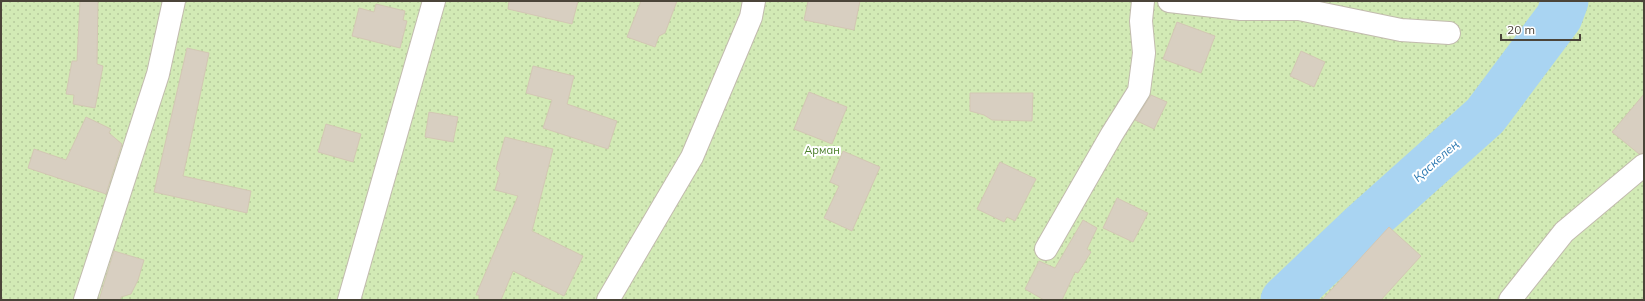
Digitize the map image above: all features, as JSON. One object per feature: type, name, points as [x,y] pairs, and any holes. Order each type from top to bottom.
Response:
[{"type":"street","points":[[84,300],[158,74],[174,1]]},
{"type":"street","points":[[350,300],[434,1]]},
{"type":"street","points":[[608,300],[692,157],[751,17],[754,1]]},
{"type":"street","points":[[1046,249],[1108,141],[1139,91],[1144,53],[1142,20],[1143,1]]},
{"type":"street","points":[[1170,1],[1241,9],[1298,9],[1402,30],[1449,33]]},
{"type":"street","points":[[1510,300],[1564,232],[1644,165]]},
{"type":"green space","name":"Арман","points":[[1,1],[1644,1],[1644,300],[1,300]]},
{"type":"building","points":[[80,1],[98,1],[97,64],[103,66],[95,108],[73,104],[74,95],[66,94],[72,61],[77,61]]},
{"type":"building","points":[[509,1],[578,1],[572,24],[508,9]]},
{"type":"building","points":[[641,1],[677,1],[665,33],[659,36],[655,47],[627,37]]},
{"type":"building","points":[[808,1],[860,1],[854,30],[804,20]]},
{"type":"building","points":[[376,4],[405,11],[403,20],[407,21],[400,48],[352,36],[359,8],[374,12]]},
{"type":"building","points":[[1177,22],[1215,36],[1201,73],[1163,59]]},
{"type":"building","points":[[187,48],[209,53],[183,176],[251,191],[247,213],[154,192]]},
{"type":"building","points":[[1301,51],[1325,62],[1314,87],[1290,76]]},
{"type":"building","points":[[533,66],[574,76],[567,104],[617,121],[608,149],[543,128],[552,100],[526,93]]},
{"type":"building","points":[[809,92],[847,107],[832,144],[794,129]]},
{"type":"building","points":[[970,93],[1033,93],[1032,121],[992,120],[984,115],[970,111]]},
{"type":"building","points":[[1644,94],[1644,153],[1639,154],[1612,132]]},
{"type":"building","points":[[1151,95],[1167,102],[1154,129],[1135,120]]},
{"type":"building","points":[[429,112],[458,117],[453,142],[425,137]]},
{"type":"building","points":[[86,117],[111,129],[109,133],[122,144],[106,194],[28,168],[34,149],[66,160]]},
{"type":"building","points":[[326,124],[361,134],[353,162],[318,152]]},
{"type":"building","points":[[505,137],[553,149],[532,231],[583,256],[564,296],[513,271],[501,300],[479,300],[479,295],[476,295],[518,196],[495,190],[500,173],[496,169]]},
{"type":"building","points":[[843,151],[880,167],[852,231],[824,218],[839,186],[830,182]]},
{"type":"building","points":[[1000,162],[1036,179],[1015,221],[1007,217],[1004,222],[977,209]]},
{"type":"building","points":[[1117,198],[1148,213],[1133,242],[1103,228]]},
{"type":"building","points":[[1083,220],[1097,228],[1087,249],[1091,252],[1078,273],[1075,272],[1062,300],[1044,300],[1025,289],[1039,261],[1055,268]]},
{"type":"building","points":[[1389,227],[1421,256],[1381,300],[1322,300]]},
{"type":"building","points":[[114,251],[144,260],[138,280],[131,294],[121,297],[120,300],[99,300]]},
{"type":"waterway","name":"Қаскелең","points":[[1284,300],[1362,226],[1485,116],[1559,17],[1565,1]]}]
